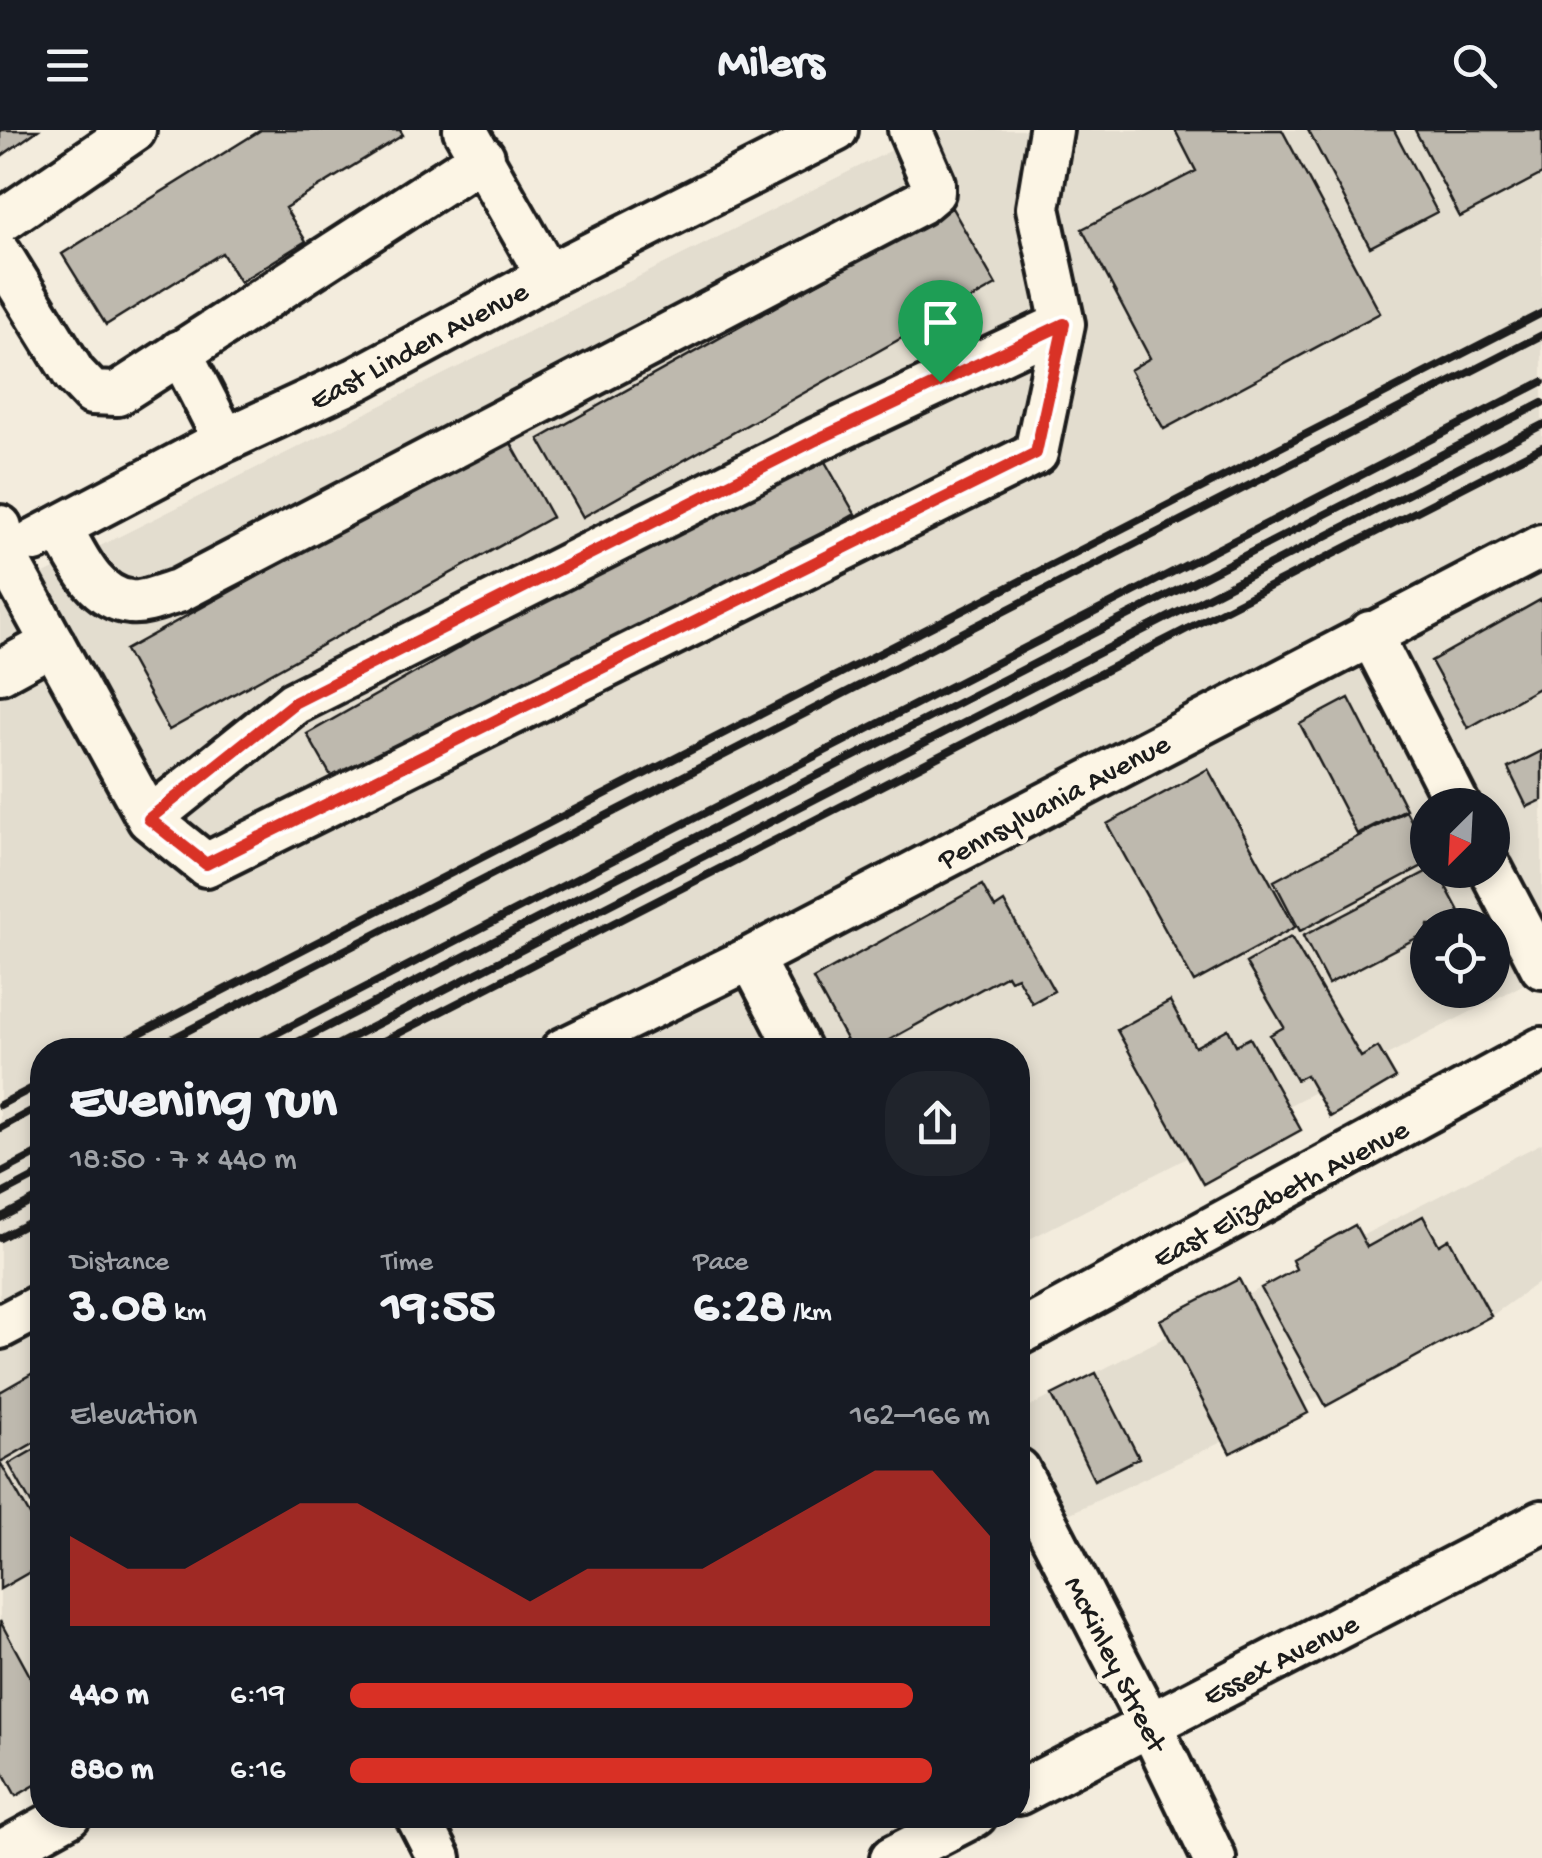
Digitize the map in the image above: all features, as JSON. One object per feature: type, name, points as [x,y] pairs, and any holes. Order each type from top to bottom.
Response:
[{"type":"street","points":[[0,222],[134,130]]},
{"type":"street","name":"East Linden Avenue","points":[[1,548],[60,527],[226,440],[357,379],[548,276],[836,130]]},
{"type":"street","points":[[60,527],[89,576],[107,594],[132,603],[178,591],[920,203],[933,192],[933,183],[910,130]]},
{"type":"street","points":[[1,548],[149,819],[206,864],[1036,453],[1064,324],[1038,208],[1051,130]]},
{"type":"street","points":[[0,254],[74,374],[92,392],[117,394],[474,144],[548,276]]},
{"type":"street","points":[[149,819],[294,703],[816,440],[1064,324]]},
{"type":"street","points":[[180,352],[226,440]]},
{"type":"street","name":"Pennsylvania Avenue","points":[[588,1038],[752,958],[1542,546]]},
{"type":"street","points":[[1370,633],[1449,788]]},
{"type":"street","points":[[0,672],[53,644]]},
{"type":"street","points":[[1501,888],[1542,967]]},
{"type":"street","points":[[752,958],[793,1038]]},
{"type":"street","name":"East Elizabeth Avenue","points":[[1030,1327],[1542,1050]]},
{"type":"street","points":[[0,1326],[30,1311]]},
{"type":"street","name":"McKinley Street","points":[[1030,1493],[1214,1858]]},
{"type":"street","name":"Essex Avenue","points":[[1030,1787],[1542,1522]]},
{"type":"street","points":[[0,1852],[45,1828]]},
{"type":"street","points":[[424,1828],[439,1858]]},
{"type":"street","points":[[892,1858],[950,1828]]},
{"type":"shaded area","points":[[885,130],[1542,130],[1542,975],[1510,991],[1510,908],[1410,908],[1410,1008],[1478,1008],[1030,1239],[1030,1038],[30,1038],[30,1751],[0,1767],[0,596],[894,149]]},
{"type":"shaded area","points":[[1542,1143],[1542,1280],[1494,1314],[1045,1525],[1030,1509],[1030,1407]]},
{"type":"building","points":[[0,130],[38,130],[0,157]]},
{"type":"building","points":[[261,130],[400,130],[403,135],[285,208],[306,241],[240,282],[222,253],[106,325],[62,254]]},
{"type":"building","points":[[1175,130],[1282,130],[1380,313],[1164,429],[1130,370],[1150,358],[1082,229],[1196,171]]},
{"type":"building","points":[[1308,130],[1394,130],[1437,212],[1370,247]]},
{"type":"building","points":[[1415,130],[1542,130],[1542,174],[1460,217]]},
{"type":"building","points":[[952,208],[996,285],[583,517],[539,439]]},
{"type":"building","points":[[508,438],[552,517],[169,730],[125,650]]},
{"type":"building","points":[[816,446],[855,514],[524,702],[342,795],[307,734]]},
{"type":"building","points":[[1542,599],[1542,686],[1468,728],[1431,661]]},
{"type":"building","points":[[1349,698],[1406,809],[1357,834],[1300,724]]},
{"type":"building","points":[[1542,751],[1542,800],[1527,807],[1508,768]]},
{"type":"building","points":[[1208,769],[1295,927],[1194,982],[1107,824]]},
{"type":"building","points":[[1406,811],[1410,818],[1410,873],[1300,931],[1274,881]]},
{"type":"building","points":[[1410,880],[1410,888],[1447,888],[1457,908],[1410,908],[1410,941],[1328,984],[1303,936]]},
{"type":"building","points":[[982,885],[995,908],[1004,902],[1054,991],[1032,1003],[1017,977],[1010,980],[1007,975],[893,1038],[845,1038],[813,979]]},
{"type":"building","points":[[1291,937],[1361,1057],[1378,1047],[1396,1078],[1330,1117],[1306,1075],[1296,1080],[1270,1035],[1284,1027],[1246,963]]},
{"type":"building","points":[[1170,1001],[1195,1047],[1228,1029],[1236,1045],[1250,1038],[1301,1130],[1203,1184],[1117,1030]]},
{"type":"building","points":[[1423,1216],[1439,1245],[1449,1239],[1491,1316],[1326,1406],[1261,1288],[1296,1269],[1292,1260],[1355,1225],[1367,1247]]},
{"type":"building","points":[[1239,1279],[1308,1413],[1230,1453],[1160,1320]]},
{"type":"building","points":[[1096,1373],[1139,1458],[1094,1480],[1052,1395]]},
{"type":"building","points":[[30,1375],[30,1445],[0,1462],[0,1392]]},
{"type":"building","points":[[30,1452],[30,1501],[9,1464]]},
{"type":"building","points":[[0,1462],[30,1516],[30,1572],[0,1589]]},
{"type":"building","points":[[0,1621],[30,1676],[30,1788],[16,1796],[0,1767]]},
{"type":"railway","points":[[130,1038],[1542,313]]},
{"type":"railway","points":[[173,1038],[1542,335]]},
{"type":"railway","points":[[267,1038],[1542,382]]},
{"type":"railway","points":[[305,1038],[1542,403]]},
{"type":"railway","points":[[350,1038],[1542,425]]},
{"type":"railway","points":[[389,1038],[1542,447]]},
{"type":"railway","points":[[0,1105],[30,1089]]},
{"type":"railway","points":[[0,1128],[30,1112]]},
{"type":"railway","points":[[0,1173],[30,1157]]},
{"type":"railway","points":[[0,1195],[30,1179]]},
{"type":"railway","points":[[0,1218],[30,1202]]},
{"type":"railway","points":[[0,1238],[30,1222]]},
{"type":"route","points":[[1064,324],[1036,453],[206,864],[149,819],[294,703],[816,440],[940,382],[1064,324]]}]
